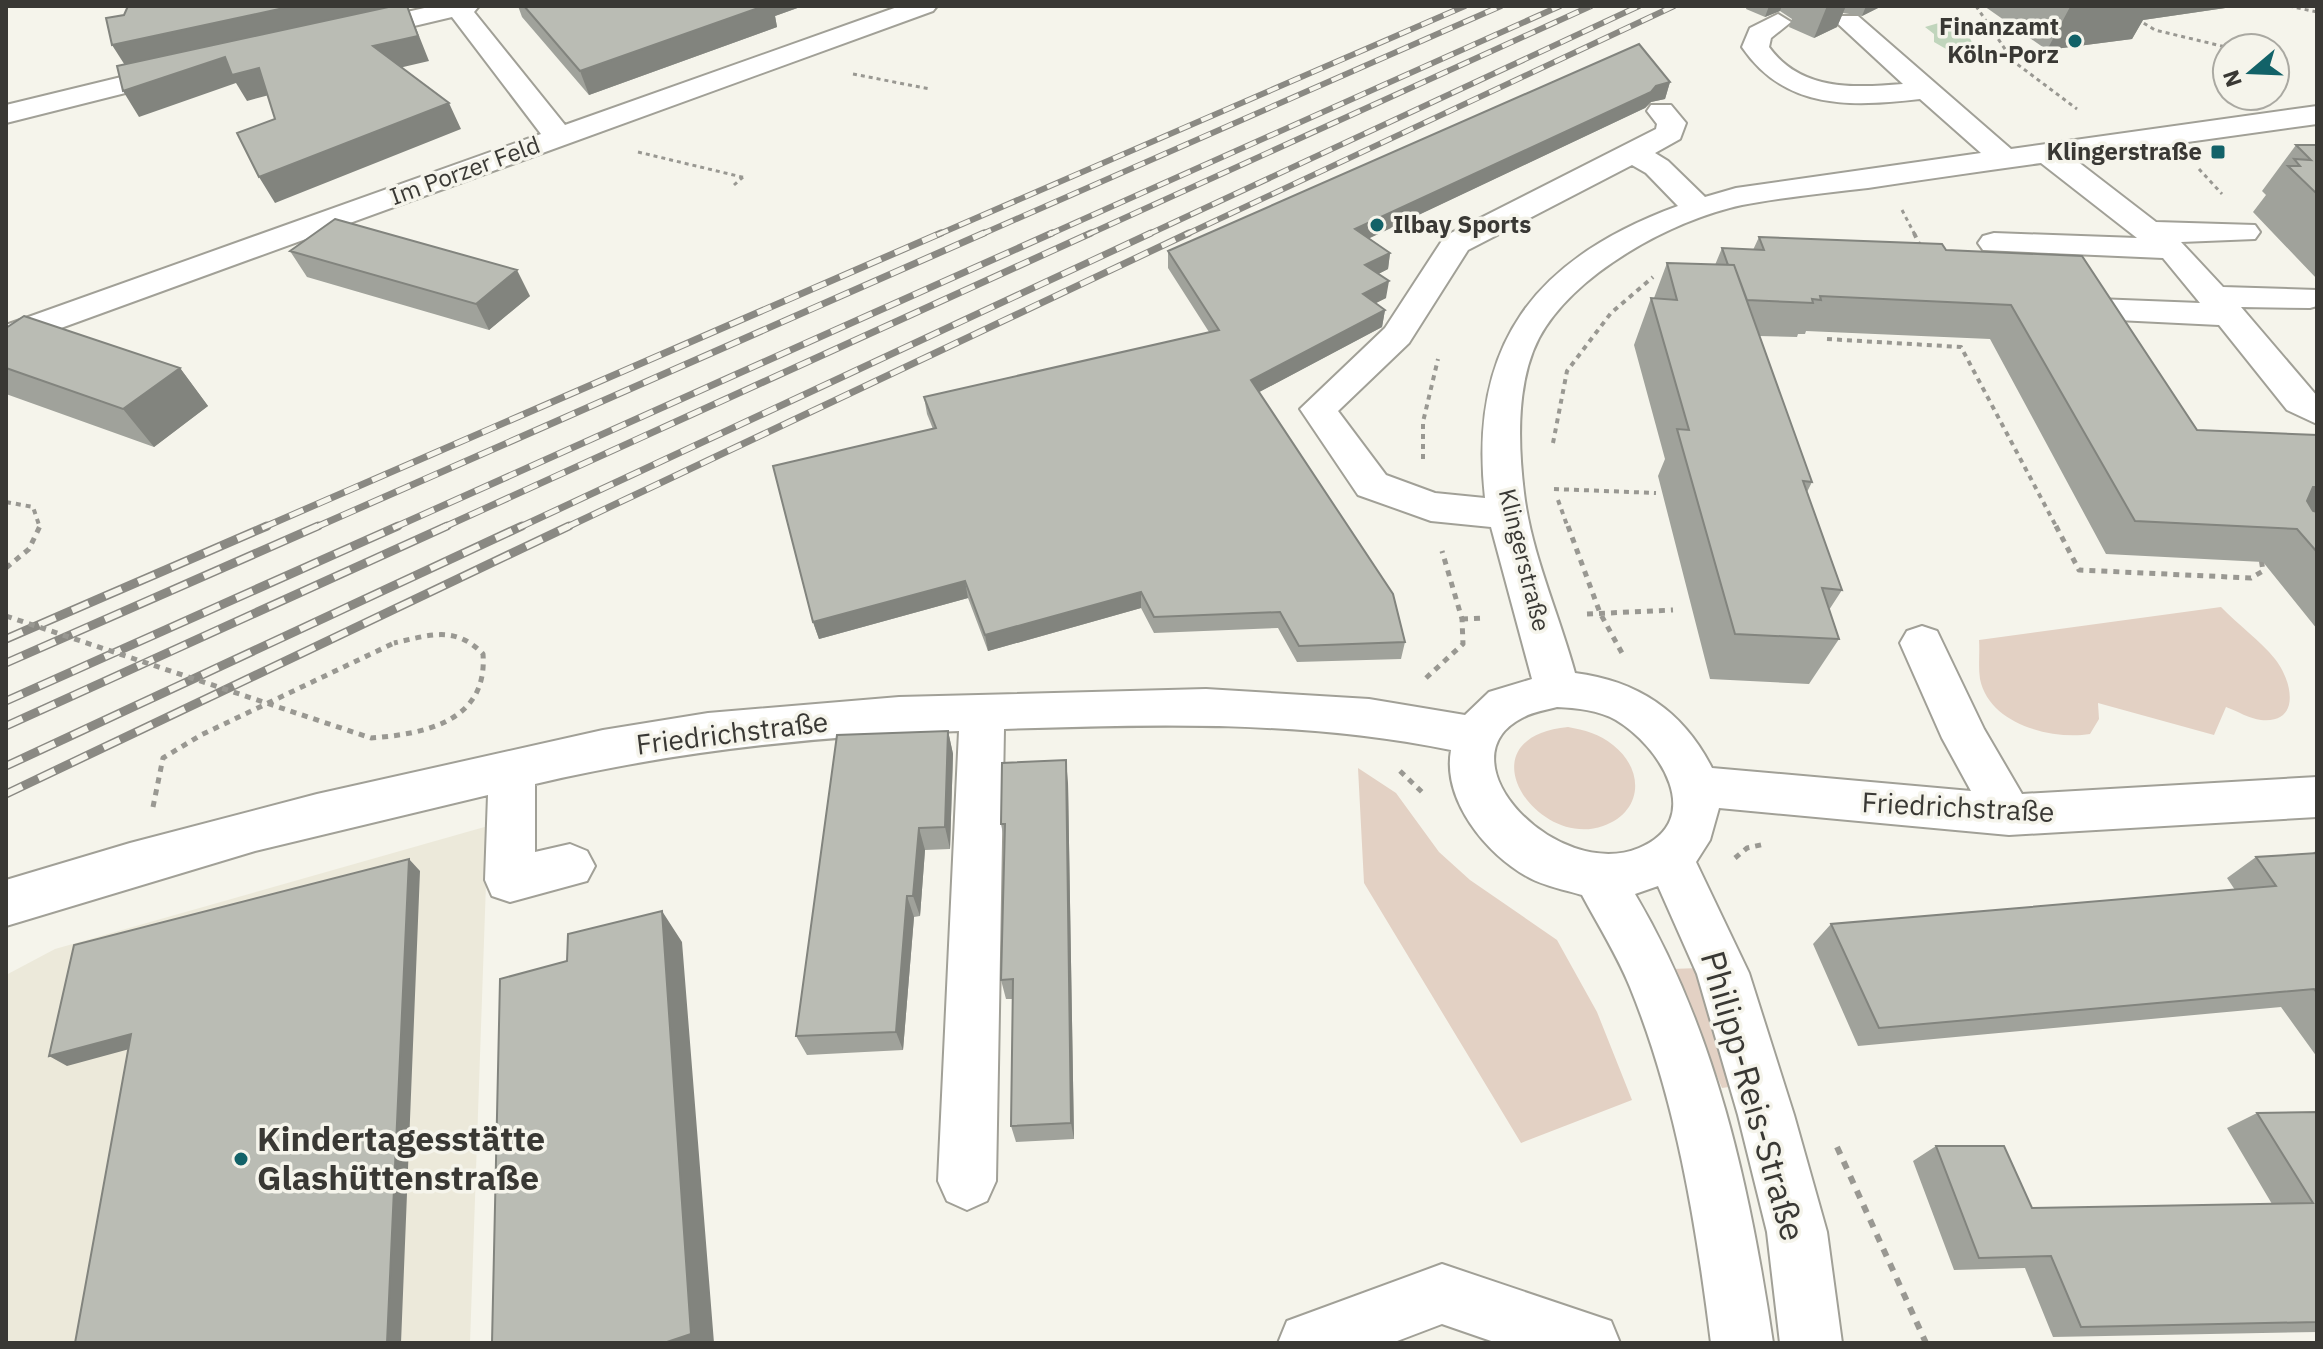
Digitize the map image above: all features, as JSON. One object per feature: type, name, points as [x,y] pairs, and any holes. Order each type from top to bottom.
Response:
[{"type":"street","name":"Im Porzer Feld","points":[[6,337],[924,6]]},
{"type":"street","points":[[333,36],[462,7],[563,136]]},
{"type":"street","points":[[1778,22],[1759,34],[1755,47],[1763,62],[1783,77],[1845,95],[1878,96],[1927,90]]},
{"type":"street","points":[[1849,22],[2006,160]]},
{"type":"street","points":[[6,114],[198,66]]},
{"type":"street","points":[[1507,514],[1431,507],[1372,485],[1318,409],[1397,335],[1456,243],[1670,133],[1672,123],[1661,111]]},
{"type":"street","name":"Klingerstraße","points":[[1557,689],[1507,514],[1501,454],[1507,393],[1522,339],[1557,293],[1601,254],[1661,222],[1736,197],[2317,115]]},
{"type":"street","points":[[1633,153],[1657,167],[1698,208]]},
{"type":"street","points":[[2047,153],[2181,257],[2308,407]]},
{"type":"street","points":[[1994,243],[2159,240],[2244,232]]},
{"type":"street","points":[[2097,309],[2221,306],[2310,298]]},
{"type":"street","points":[[1922,643],[1965,738],[2009,815]]},
{"type":"street","points":[[1557,689],[1609,697],[1645,716],[1674,742],[1696,786],[1697,812],[1688,837],[1669,857],[1637,872],[1597,875],[1558,867],[1522,849],[1494,823],[1477,794],[1470,764],[1476,736],[1489,716],[1507,702],[1530,692],[1557,689]]},
{"type":"street","name":"Friedrichstraße","points":[[6,903],[142,858],[357,802],[662,738],[833,721],[982,712],[1251,707],[1304,708],[1415,722],[1476,736]]},
{"type":"street","points":[[967,1181],[982,712]]},
{"type":"street","points":[[512,770],[510,880],[570,866]]},
{"type":"street","name":"Friedrichstraße","points":[[1696,786],[2009,815],[2317,797]]},
{"type":"street","name":"Philipp-Reis-Straße","points":[[1669,857],[1723,973],[1766,1115],[1797,1232],[1811,1343]]},
{"type":"street","name":"Philipp-Reis-Straße","points":[[1597,875],[1656,988],[1697,1102],[1728,1230],[1742,1343]]},
{"type":"street","points":[[1309,1343],[1442,1294],[1589,1343]]},
{"type":"path","points":[[1976,6],[2013,61],[2087,116]]},
{"type":"path","points":[[2289,6],[2317,12]]},
{"type":"path","points":[[2130,14],[2155,30],[2211,43]]},
{"type":"path","points":[[849,82],[856,74]]},
{"type":"path","points":[[923,97],[930,89]]},
{"type":"path","points":[[563,136],[744,177],[734,185]]},
{"type":"path","points":[[648,164],[656,156]]},
{"type":"path","points":[[2193,163],[2209,161]]},
{"type":"path","points":[[1915,204],[1900,206],[1925,255]]},
{"type":"path","points":[[1553,445],[1567,371],[1611,313],[1658,273]]},
{"type":"path","points":[[1961,347],[1967,338]]},
{"type":"path","points":[[1827,339],[1961,347]]},
{"type":"path","points":[[1961,347],[2079,570],[2251,578],[2263,571],[2261,555]]},
{"type":"path","points":[[1431,801],[1416,785],[1399,774],[1415,722],[1414,687],[1463,644],[1462,619],[1431,507],[1421,445],[1431,380],[1439,355]]},
{"type":"path","points":[[1554,474],[1554,489],[1600,613],[1673,610]]},
{"type":"path","points":[[1554,489],[1656,493]]},
{"type":"path","points":[[6,502],[33,507],[41,525],[40,533],[30,549],[6,568]]},
{"type":"path","points":[[6,616],[371,738],[391,739],[419,734],[449,723],[479,694],[486,677],[487,661],[479,645],[464,636],[441,631],[394,643],[201,735],[163,758],[142,858]]},
{"type":"shaded area","points":[[1942,22],[1963,26],[1973,44],[1989,56],[1987,61],[1965,60],[1934,42],[1934,34],[1925,27]]},
{"type":"shaded area","points":[[2221,607],[2263,645],[2281,668],[2290,699],[2283,715],[2261,720],[2226,707],[2214,735],[2098,703],[2099,719],[2090,734],[2058,734],[2024,726],[2008,718],[1986,695],[1980,679],[1979,640]]},
{"type":"shaded area","points":[[1568,727],[1608,741],[1631,766],[1635,790],[1632,801],[1616,820],[1603,826],[1578,829],[1554,822],[1534,808],[1520,790],[1514,769],[1519,750],[1536,735]]},
{"type":"shaded area","points":[[1358,768],[1396,793],[1439,852],[1470,880],[1557,940],[1597,1012],[1632,1100],[1521,1143],[1364,883]]},
{"type":"shaded area","name":"Kindertagesstätte Glashüttenstraße","points":[[488,826],[470,1343],[6,1343],[6,975],[55,949]]},
{"type":"shaded area","points":[[1698,968],[1729,1087],[1722,1088],[1672,969]]},
{"type":"building","points":[[128,6],[293,6],[112,45],[106,18],[124,15]]},
{"type":"building","points":[[393,6],[407,6],[418,36],[373,46],[449,103],[259,177],[237,133],[275,119],[259,68],[232,75],[225,57],[123,91],[117,66]]},
{"type":"building","points":[[524,6],[764,6],[580,71]]},
{"type":"building","points":[[1639,44],[1670,82],[1355,229],[1390,253],[1365,265],[1389,281],[1363,294],[1385,310],[1251,380],[1393,594],[1405,642],[1299,646],[1280,612],[1154,617],[1141,592],[985,635],[965,581],[813,622],[773,466],[936,428],[924,397],[1219,330],[1168,251]]},
{"type":"building","points":[[2296,145],[2317,145],[2317,194],[2288,166],[2300,166],[2294,159],[2311,160]]},
{"type":"building","points":[[335,219],[517,270],[476,304],[290,251]]},
{"type":"building","points":[[1759,237],[1942,244],[1946,250],[2082,256],[2197,430],[2317,435],[2317,487],[2313,487],[2307,501],[2317,512],[2317,552],[2297,529],[2135,521],[2011,305],[1820,296],[1821,300],[1812,299],[1813,303],[1747,300],[1734,265],[1728,265],[1722,248],[1764,250]]},
{"type":"building","points":[[1667,263],[1734,265],[1812,482],[1803,481],[1842,590],[1822,588],[1839,639],[1735,634],[1677,429],[1689,430],[1651,298],[1677,300]]},
{"type":"building","points":[[24,316],[180,368],[123,409],[6,368],[6,328]]},
{"type":"building","points":[[948,731],[945,827],[919,828],[913,896],[907,896],[896,1032],[796,1036],[837,735]]},
{"type":"building","points":[[1066,760],[1071,1123],[1011,1126],[1013,979],[1001,980],[1005,824],[1001,824],[1002,763]]},
{"type":"building","points":[[2317,853],[2317,993],[2314,989],[1879,1028],[1831,924],[2276,886],[2256,857]]},
{"type":"building","name":"Kindertagesstätte Glashüttenstraße","points":[[409,859],[387,1343],[75,1343],[131,1034],[49,1056],[74,945]]},
{"type":"building","points":[[662,911],[691,1334],[664,1343],[492,1343],[500,979],[567,961],[568,934]]},
{"type":"building","points":[[2317,1112],[2317,1322],[2081,1327],[2051,1256],[1979,1258],[1936,1146],[2004,1146],[2032,1208],[2313,1203],[2257,1113]]},
{"type":"railway","points":[[937,235],[1465,6]]},
{"type":"railway","points":[[980,235],[1501,6]]},
{"type":"railway","points":[[1048,235],[1560,6]]},
{"type":"railway","points":[[1087,235],[1591,6]]},
{"type":"railway","points":[[1147,235],[1639,6]]},
{"type":"railway","points":[[1185,235],[1674,6]]},
{"type":"railway","points":[[262,528],[941,233]]},
{"type":"railway","points":[[314,528],[984,233]]},
{"type":"railway","points":[[393,528],[1052,233]]},
{"type":"railway","points":[[442,528],[1091,233]]},
{"type":"railway","points":[[518,528],[1151,233]]},
{"type":"railway","points":[[565,528],[1189,233]]},
{"type":"railway","points":[[6,639],[267,526]]},
{"type":"railway","points":[[6,663],[318,526]]},
{"type":"railway","points":[[6,701],[398,526]]},
{"type":"railway","points":[[6,726],[447,526]]},
{"type":"railway","points":[[6,766],[522,526]]},
{"type":"railway","points":[[6,794],[569,526]]},
{"type":"place","name":"Finanzamt Köln-Porz","points":[[2075,41]]},
{"type":"place","name":"Klingerstraße","points":[[2218,152]]},
{"type":"place","name":"Ilbay Sports","points":[[1377,225]]},
{"type":"place","name":"Kindertagesstätte Glashüttenstraße","points":[[241,1159]]}]
